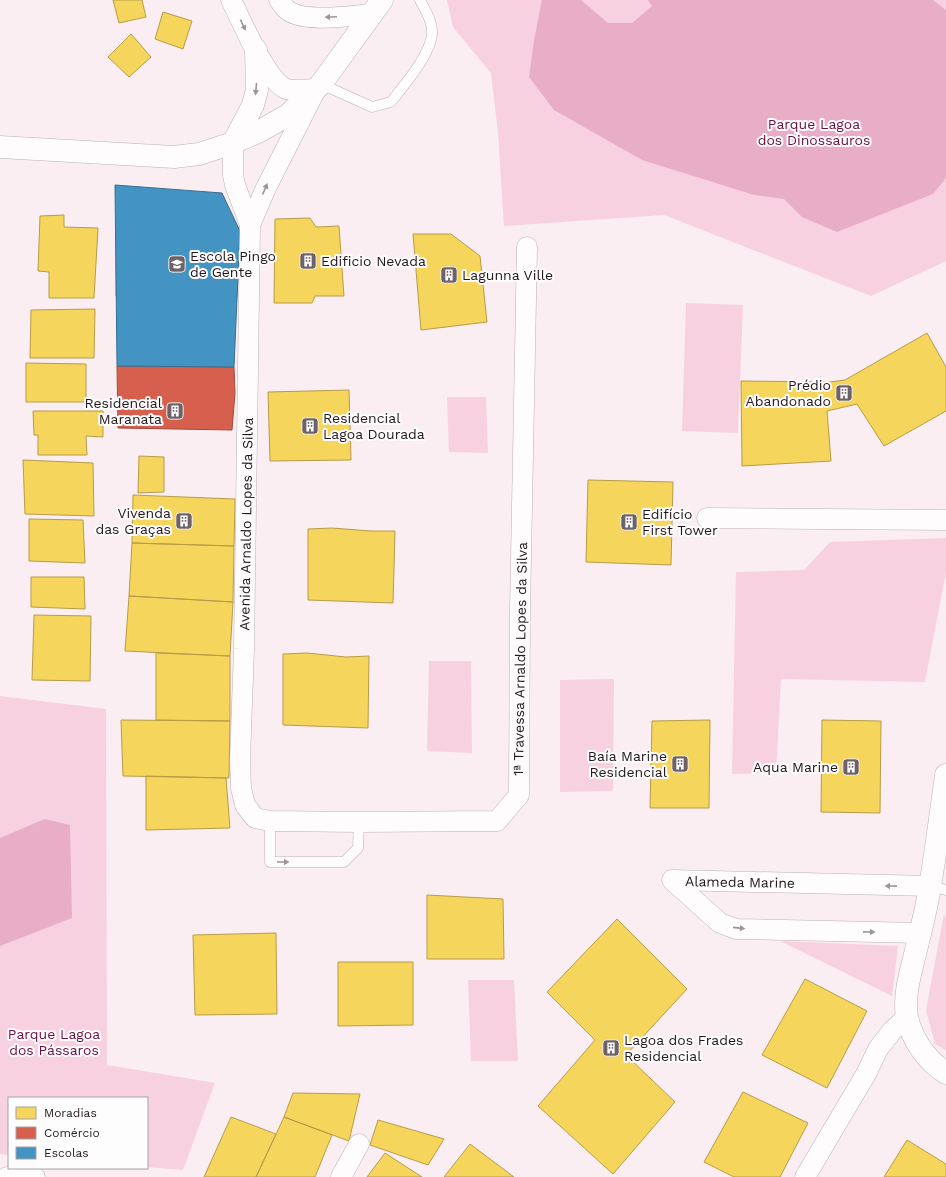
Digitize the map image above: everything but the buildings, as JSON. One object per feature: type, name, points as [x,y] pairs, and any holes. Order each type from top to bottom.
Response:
[{"type":"street","points":[[231,0],[271,77],[278,84],[287,90],[319,86]]},
{"type":"street","points":[[280,0],[285,9],[300,16],[317,18],[376,7]]},
{"type":"street","points":[[250,226],[268,183],[319,86],[376,7]]},
{"type":"street","points":[[250,226],[234,180],[233,143],[253,105],[257,90],[256,50]]},
{"type":"street","points":[[0,147],[174,157],[199,154],[233,143],[260,131],[288,115],[319,86]]},
{"type":"street","name":"Avenida Arnaldo Lopes da Silva","points":[[250,226],[244,649],[240,759],[241,788],[245,805],[263,819]]},
{"type":"street","name":"1ª Travessa Arnaldo Lopes da Silva","points":[[263,819],[359,822],[497,821],[519,795],[520,610],[527,247]]},
{"type":"street","points":[[707,518],[946,520]]},
{"type":"street","points":[[946,775],[938,888],[920,933],[907,999],[907,1017],[911,1031],[918,1045],[927,1058],[946,1073]]},
{"type":"street","name":"Alameda Marine","points":[[920,933],[736,929],[720,923],[672,880],[938,888]]},
{"type":"street","points":[[805,1177],[866,1074],[878,1049],[892,1031],[907,1017]]},
{"type":"street","points":[[341,1177],[359,1144]]},
{"type":"street","points":[[7,1177],[35,1177]]},
{"type":"lane","points":[[319,86],[372,107],[391,102],[427,52],[432,34],[429,16],[420,0]]},
{"type":"lane","points":[[263,819],[270,862],[344,862],[358,848],[359,822]]},
{"type":"green space","name":"Parque Lagoa dos Dinossauros","points":[[447,0],[946,0],[946,261],[871,296],[664,215],[504,226],[498,133],[491,73],[453,27]]},
{"type":"green space","points":[[686,303],[743,305],[738,433],[682,431]]},
{"type":"green space","points":[[447,397],[486,397],[488,453],[449,452]]},
{"type":"green space","points":[[946,538],[946,572],[925,682],[781,679],[776,773],[732,774],[736,572],[804,570],[830,542]]},
{"type":"green space","points":[[429,661],[471,661],[472,753],[427,751]]},
{"type":"green space","points":[[614,679],[613,791],[560,792],[560,680]]},
{"type":"green space","name":"Parque Lagoa dos Pássaros","points":[[0,696],[106,709],[107,1065],[215,1083],[183,1170],[148,1167],[148,1097],[8,1097],[8,1155],[0,1154]]},
{"type":"green space","points":[[944,914],[946,918],[946,1050],[935,1044],[926,1010]]},
{"type":"green space","points":[[780,941],[898,946],[892,996]]},
{"type":"green space","points":[[468,980],[514,980],[518,1061],[471,1061]]},
{"type":"shaded area","name":"Parque Lagoa dos Dinossauros","points":[[542,0],[581,0],[608,23],[632,23],[652,6],[648,0],[933,0],[946,10],[946,178],[933,194],[837,232],[802,217],[784,199],[754,195],[642,160],[554,110],[529,77],[534,40]]},
{"type":"shaded area","points":[[45,819],[70,825],[72,918],[0,946],[0,838]]},
{"type":"place","name":"Edificio Nevada","points":[[308,261]]},
{"type":"place","name":"Escola Pingo de Gente","points":[[177,264]]},
{"type":"place","name":"Lagunna Ville","points":[[449,275]]},
{"type":"place","name":"Prédio Abandonado","points":[[844,393]]},
{"type":"place","name":"Residencial Maranata","points":[[175,411]]},
{"type":"place","name":"Residencial Lagoa Dourada","points":[[310,426]]},
{"type":"place","name":"Vivenda das Graças","points":[[184,521]]},
{"type":"place","name":"Edifício First Tower","points":[[629,522]]},
{"type":"place","name":"Baía Marine Residencial","points":[[680,764]]},
{"type":"place","name":"Aqua Marine","points":[[851,767]]},
{"type":"place","name":"Lagoa dos Frades Residencial","points":[[611,1048]]}]
